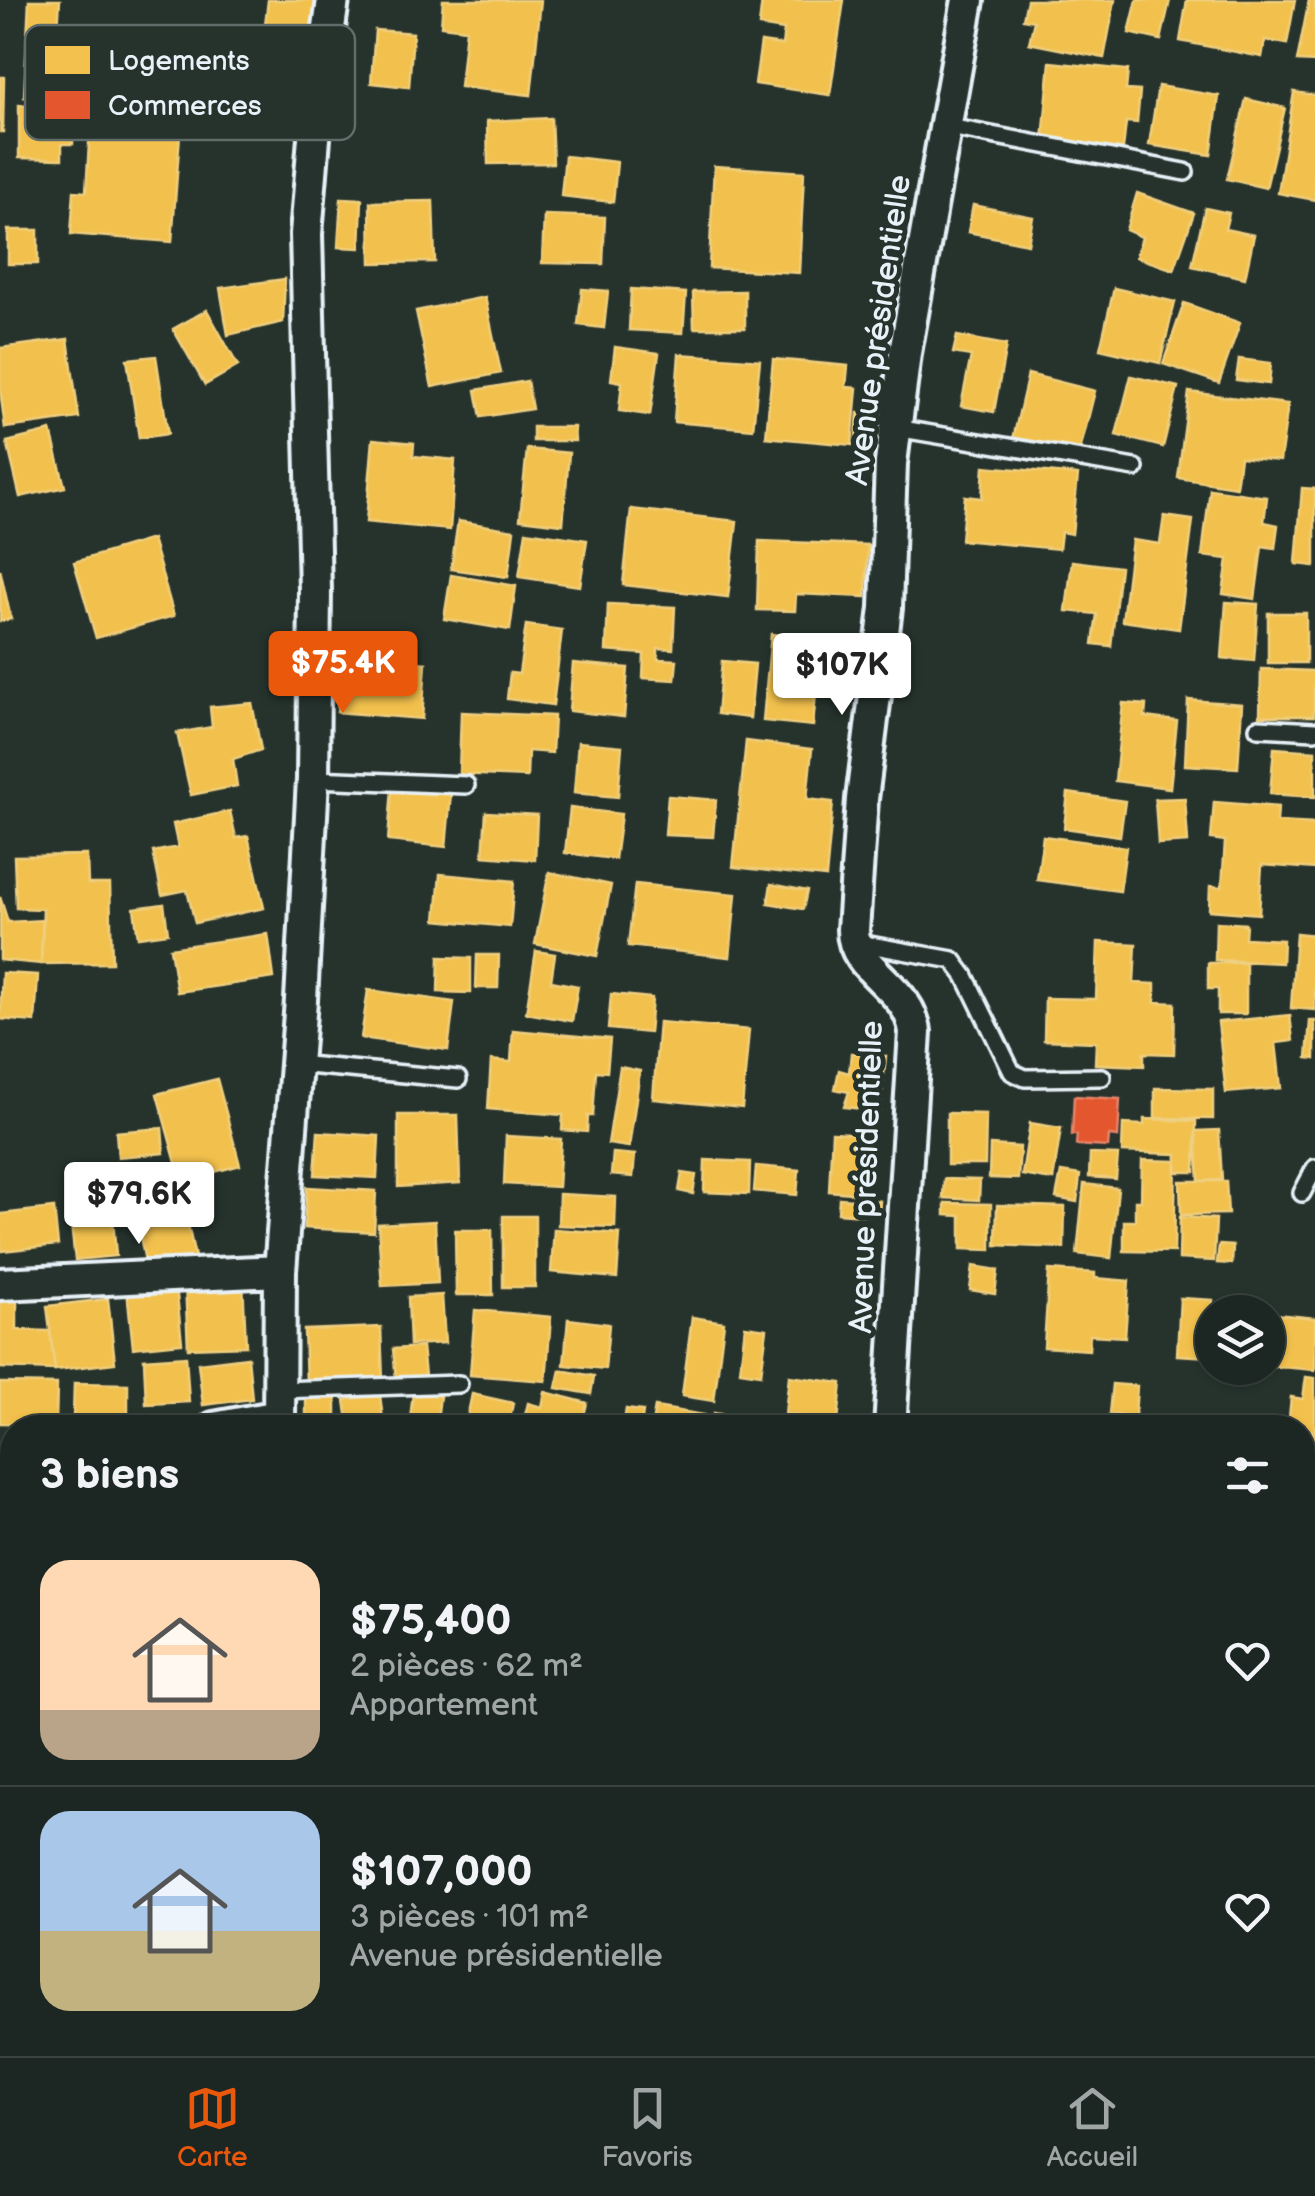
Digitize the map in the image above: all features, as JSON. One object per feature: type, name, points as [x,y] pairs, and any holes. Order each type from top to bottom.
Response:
[{"type":"street","points":[[330,25],[334,0]]},
{"type":"street","name":"Avenue présidentielle","points":[[891,1415],[915,1032],[908,1005],[861,956],[853,942],[862,799],[886,608],[891,463],[904,353],[968,0]]},
{"type":"street","points":[[279,1411],[280,1271],[313,779],[314,590],[306,234],[314,140]]},
{"type":"street","points":[[0,1284],[280,1271]]},
{"type":"lane","points":[[944,126],[1184,172]]},
{"type":"lane","points":[[896,428],[1134,468]]},
{"type":"lane","points":[[1258,728],[1315,731]]},
{"type":"lane","points":[[313,779],[466,784]]},
{"type":"lane","points":[[853,942],[952,960],[965,976],[1012,1072],[1026,1078],[1102,1077]]},
{"type":"lane","points":[[296,1064],[458,1079]]},
{"type":"lane","points":[[1302,1193],[1315,1168]]},
{"type":"lane","points":[[279,1411],[459,1384]]},
{"type":"building: Logements","points":[[29,0],[60,0],[58,25],[28,25]]},
{"type":"building: Logements","points":[[268,0],[315,0],[312,25],[265,25]]},
{"type":"building: Logements","points":[[443,0],[541,0],[531,95],[460,87],[466,29],[441,26]]},
{"type":"building: Logements","points":[[762,0],[844,0],[830,95],[755,84],[761,42],[782,45],[784,30],[759,26]]},
{"type":"building: Logements","points":[[1027,0],[1115,0],[1104,58],[1029,43],[1034,21],[1023,19]]},
{"type":"building: Logements","points":[[1137,0],[1170,0],[1161,40],[1129,33]]},
{"type":"building: Logements","points":[[1187,0],[1295,0],[1287,44],[1265,40],[1262,57],[1180,41]]},
{"type":"building: Logements","points":[[1309,0],[1315,0],[1315,62],[1297,61]]},
{"type":"building: Logements","points":[[375,30],[413,33],[409,87],[371,83]]},
{"type":"building: Logements","points":[[1050,62],[1128,70],[1126,90],[1140,91],[1137,123],[1126,122],[1123,149],[1043,141]]},
{"type":"building: Logements","points":[[0,77],[4,77],[3,132],[0,132]]},
{"type":"building: Logements","points":[[1158,86],[1219,96],[1211,155],[1149,145]]},
{"type":"building: Logements","points":[[1294,92],[1315,95],[1315,200],[1278,193]]},
{"type":"building: Logements","points":[[1246,99],[1285,108],[1266,188],[1227,179]]},
{"type":"building: Logements","points":[[19,105],[25,105],[25,140],[73,140],[73,144],[62,144],[62,159],[19,158]]},
{"type":"building: Logements","points":[[551,118],[553,163],[488,164],[487,121]]},
{"type":"building: Logements","points":[[89,140],[180,140],[172,242],[71,234],[74,191],[86,192]]},
{"type":"building: Logements","points":[[565,156],[617,162],[613,202],[561,196]]},
{"type":"building: Logements","points":[[714,166],[804,172],[799,273],[709,268]]},
{"type":"building: Logements","points":[[1137,193],[1194,213],[1174,270],[1136,257],[1142,237],[1126,230]]},
{"type":"building: Logements","points":[[341,198],[362,199],[360,248],[338,247]]},
{"type":"building: Logements","points":[[433,201],[435,262],[371,263],[370,202]]},
{"type":"building: Logements","points":[[973,205],[1033,217],[1028,244],[968,232]]},
{"type":"building: Logements","points":[[1205,208],[1229,213],[1225,229],[1254,235],[1245,278],[1192,266]]},
{"type":"building: Logements","points":[[544,215],[605,217],[603,264],[542,263]]},
{"type":"building: Logements","points":[[8,230],[38,230],[38,264],[8,264]]},
{"type":"building: Logements","points":[[285,279],[283,322],[228,335],[220,288]]},
{"type":"building: Logements","points":[[1114,288],[1175,302],[1160,363],[1100,349]]},
{"type":"building: Logements","points":[[582,289],[608,291],[604,328],[578,325]]},
{"type":"building: Logements","points":[[631,289],[686,293],[683,333],[629,330]]},
{"type":"building: Logements","points":[[745,291],[745,328],[694,328],[693,292]]},
{"type":"building: Logements","points":[[485,297],[501,373],[432,387],[416,311]]},
{"type":"building: Logements","points":[[1184,303],[1240,323],[1219,383],[1163,364]]},
{"type":"building: Logements","points":[[207,310],[238,366],[205,385],[173,329]]},
{"type":"building: Logements","points":[[957,336],[1006,345],[994,412],[961,406],[971,356],[953,353]]},
{"type":"building: Logements","points":[[68,339],[79,418],[5,428],[0,348]]},
{"type":"building: Logements","points":[[615,347],[659,353],[650,415],[619,411],[622,382],[611,380]]},
{"type":"building: Logements","points":[[679,354],[760,360],[753,429],[674,422]]},
{"type":"building: Logements","points":[[156,356],[168,434],[139,438],[127,359]]},
{"type":"building: Logements","points":[[773,359],[848,366],[846,387],[857,388],[852,445],[766,437]]},
{"type":"building: Logements","points":[[1239,359],[1271,363],[1269,384],[1236,380]]},
{"type":"building: Logements","points":[[1028,374],[1095,391],[1079,455],[1013,439]]},
{"type":"building: Logements","points":[[1131,376],[1178,387],[1163,447],[1116,435]]},
{"type":"building: Logements","points":[[527,381],[532,409],[481,417],[476,390]]},
{"type":"building: Logements","points":[[1189,392],[1288,404],[1280,461],[1240,457],[1236,487],[1178,478]]},
{"type":"building: Logements","points":[[858,413],[876,415],[873,441],[856,439]]},
{"type":"building: Logements","points":[[533,427],[574,427],[575,441],[533,441]]},
{"type":"building: Logements","points":[[51,431],[65,487],[20,497],[7,442]]},
{"type":"building: Logements","points":[[373,439],[414,443],[413,456],[455,460],[450,530],[366,522]]},
{"type":"building: Logements","points":[[527,449],[569,453],[563,524],[520,519]]},
{"type":"building: Logements","points":[[984,466],[1078,475],[1072,534],[1061,532],[1059,549],[961,540],[965,496],[982,498]]},
{"type":"building: Logements","points":[[1302,488],[1315,489],[1315,566],[1296,564]]},
{"type":"building: Logements","points":[[1210,489],[1267,497],[1264,522],[1278,525],[1275,548],[1262,546],[1255,599],[1223,594],[1228,559],[1202,556]]},
{"type":"building: Logements","points":[[631,509],[737,521],[728,597],[623,585]]},
{"type":"building: Logements","points":[[1164,516],[1193,520],[1179,629],[1122,621],[1132,540],[1160,544]]},
{"type":"building: Logements","points":[[458,521],[514,530],[508,577],[451,569]]},
{"type":"building: Logements","points":[[526,531],[587,540],[580,586],[519,577]]},
{"type":"building: Logements","points":[[152,539],[174,616],[96,638],[74,562]]},
{"type":"building: Logements","points":[[759,541],[868,545],[866,597],[796,594],[795,611],[757,610]]},
{"type":"building: Logements","points":[[1072,561],[1120,567],[1111,646],[1093,644],[1097,614],[1066,611]]},
{"type":"building: Logements","points":[[0,569],[11,619],[0,621]]},
{"type":"building: Logements","points":[[451,575],[516,586],[510,630],[444,619]]},
{"type":"building: Logements","points":[[1226,602],[1258,604],[1254,661],[1222,658]]},
{"type":"building: Logements","points":[[608,604],[675,607],[673,649],[658,648],[658,659],[677,660],[675,680],[643,678],[644,654],[606,651]]},
{"type":"building: Logements","points":[[1268,613],[1306,613],[1306,663],[1268,663]]},
{"type":"building: Logements","points":[[526,625],[562,630],[553,705],[507,699],[510,673],[519,674]]},
{"type":"building: Logements","points":[[771,634],[821,639],[813,726],[763,721]]},
{"type":"building: Logements","points":[[342,656],[426,663],[422,719],[337,712]]},
{"type":"building: Logements","points":[[722,661],[755,664],[750,718],[717,714]]},
{"type":"building: Logements","points":[[573,663],[628,668],[624,717],[569,711]]},
{"type":"building: Logements","points":[[1261,669],[1314,671],[1314,716],[1260,716]]},
{"type":"building: Logements","points":[[1188,700],[1242,704],[1238,768],[1185,765]]},
{"type":"building: Logements","points":[[252,703],[261,750],[233,759],[237,786],[191,795],[177,733],[212,727],[210,707]]},
{"type":"building: Logements","points":[[1123,703],[1146,705],[1145,717],[1177,721],[1170,788],[1115,781]]},
{"type":"building: Logements","points":[[461,712],[554,716],[552,753],[528,751],[527,777],[459,774]]},
{"type":"building: Logements","points":[[746,741],[812,749],[807,799],[833,802],[826,877],[733,867]]},
{"type":"building: Logements","points":[[578,742],[622,746],[618,797],[574,793]]},
{"type":"building: Logements","points":[[1274,748],[1315,751],[1315,797],[1270,794]]},
{"type":"building: Logements","points":[[392,788],[451,793],[446,847],[388,841]]},
{"type":"building: Logements","points":[[1068,793],[1125,801],[1120,836],[1064,828]]},
{"type":"building: Logements","points":[[668,796],[716,800],[713,837],[665,835]]},
{"type":"building: Logements","points":[[1185,798],[1188,842],[1158,844],[1155,799]]},
{"type":"building: Logements","points":[[1214,802],[1278,807],[1277,822],[1315,824],[1315,869],[1262,865],[1259,914],[1209,910],[1210,886],[1222,887],[1225,841],[1211,839]]},
{"type":"building: Logements","points":[[570,808],[621,814],[615,859],[565,853]]},
{"type":"building: Logements","points":[[230,811],[236,838],[248,836],[264,908],[195,923],[187,890],[162,895],[153,852],[178,847],[173,824]]},
{"type":"building: Logements","points":[[486,812],[537,815],[535,860],[483,856]]},
{"type":"building: Logements","points":[[1043,836],[1126,847],[1120,891],[1037,880]]},
{"type":"building: Logements","points":[[87,855],[88,884],[110,884],[112,963],[41,964],[43,909],[16,908],[14,856]]},
{"type":"building: Logements","points":[[549,872],[611,885],[597,956],[535,944]]},
{"type":"building: Logements","points":[[440,874],[514,881],[510,927],[436,920]]},
{"type":"building: Logements","points":[[635,884],[736,894],[730,957],[628,946]]},
{"type":"building: Logements","points":[[771,884],[807,891],[803,909],[768,903]]},
{"type":"building: Logements","points":[[0,897],[8,922],[43,920],[41,964],[0,960]]},
{"type":"building: Logements","points":[[164,904],[168,933],[138,937],[134,908]]},
{"type":"building: Logements","points":[[1216,922],[1246,924],[1245,938],[1283,940],[1282,963],[1215,960]]},
{"type":"building: Logements","points":[[1296,933],[1315,935],[1315,1010],[1291,1008]]},
{"type":"building: Logements","points":[[268,934],[274,978],[177,992],[170,948]]},
{"type":"building: Logements","points":[[1098,942],[1136,944],[1134,983],[1155,984],[1155,1002],[1175,1003],[1174,1054],[1144,1053],[1144,1066],[1095,1064],[1096,1042],[1044,1040],[1045,998],[1096,999]]},
{"type":"building: Logements","points":[[536,951],[555,954],[551,981],[578,986],[572,1021],[526,1013]]},
{"type":"building: Logements","points":[[477,955],[499,955],[498,988],[476,988]]},
{"type":"building: Logements","points":[[439,957],[471,958],[471,993],[438,992]]},
{"type":"building: Logements","points":[[1208,963],[1246,963],[1246,1014],[1218,1014],[1218,989],[1208,989]]},
{"type":"building: Logements","points":[[2,973],[38,975],[35,1022],[0,1019]]},
{"type":"building: Logements","points":[[368,990],[454,1002],[448,1050],[361,1038]]},
{"type":"building: Logements","points":[[611,994],[652,998],[649,1033],[608,1029]]},
{"type":"building: Logements","points":[[1290,1015],[1293,1041],[1276,1043],[1281,1088],[1226,1093],[1218,1022]]},
{"type":"building: Logements","points":[[1310,1021],[1315,1021],[1315,1059],[1307,1058]]},
{"type":"building: Logements","points":[[659,1022],[749,1030],[742,1108],[653,1099]]},
{"type":"building: Logements","points":[[513,1030],[610,1039],[607,1072],[596,1071],[593,1116],[588,1116],[587,1132],[562,1130],[563,1115],[488,1109],[491,1060],[511,1062]]},
{"type":"building: Logements","points":[[851,1053],[886,1056],[880,1111],[844,1107],[849,1092],[835,1089],[839,1070],[849,1073]]},
{"type":"building: Logements","points":[[620,1067],[640,1071],[629,1147],[608,1144]]},
{"type":"building: Logements","points":[[217,1079],[240,1165],[181,1181],[157,1094]]},
{"type":"building: Logements","points":[[1155,1088],[1213,1089],[1213,1119],[1155,1118]]},
{"type":"building: Logements","points":[[947,1113],[986,1114],[985,1165],[947,1165]]},
{"type":"building: Logements","points":[[398,1115],[458,1115],[460,1183],[398,1187]]},
{"type":"building: Logements","points":[[1144,1119],[1196,1121],[1195,1172],[1176,1172],[1177,1154],[1122,1152],[1123,1124],[1144,1125]]},
{"type":"building: Logements","points":[[1030,1123],[1061,1128],[1053,1180],[1022,1175]]},
{"type":"building: Logements","points":[[162,1128],[164,1153],[118,1157],[116,1132]]},
{"type":"building: Logements","points":[[1219,1130],[1222,1180],[1199,1181],[1196,1131]]},
{"type":"building: Logements","points":[[318,1132],[379,1136],[377,1178],[315,1175]]},
{"type":"building: Logements","points":[[832,1132],[866,1134],[862,1194],[829,1191]]},
{"type":"building: Logements","points":[[506,1136],[561,1139],[558,1187],[504,1184]]},
{"type":"building: Logements","points":[[990,1145],[1020,1147],[1018,1179],[989,1178]]},
{"type":"building: Logements","points":[[613,1153],[635,1155],[633,1177],[611,1175]]},
{"type":"building: Logements","points":[[1090,1154],[1118,1155],[1116,1179],[1089,1177]]},
{"type":"building: Logements","points":[[705,1160],[750,1162],[749,1194],[704,1192]]},
{"type":"building: Logements","points":[[1142,1160],[1176,1161],[1174,1252],[1124,1251],[1124,1221],[1135,1221],[1135,1201],[1141,1201]]},
{"type":"building: Logements","points":[[756,1166],[799,1170],[797,1195],[754,1191]]},
{"type":"building: Logements","points":[[1061,1172],[1080,1175],[1077,1202],[1056,1198]]},
{"type":"building: Logements","points":[[682,1173],[696,1175],[693,1194],[679,1191]]},
{"type":"building: Logements","points":[[944,1179],[980,1180],[979,1200],[943,1198]]},
{"type":"building: Logements","points":[[1180,1181],[1226,1181],[1228,1214],[1181,1215]]},
{"type":"building: Logements","points":[[1084,1184],[1118,1188],[1111,1258],[1077,1254]]},
{"type":"building: Logements","points":[[307,1187],[376,1191],[374,1232],[304,1228]]},
{"type":"building: Logements","points":[[559,1194],[616,1197],[615,1227],[558,1225]]},
{"type":"building: Logements","points":[[182,1197],[195,1257],[146,1266],[134,1206]]},
{"type":"building: Logements","points":[[839,1198],[880,1201],[879,1216],[838,1213]]},
{"type":"building: Logements","points":[[945,1203],[991,1204],[991,1250],[961,1249],[961,1216],[945,1215]]},
{"type":"building: Logements","points":[[997,1205],[1065,1207],[1064,1248],[996,1245]]},
{"type":"building: Logements","points":[[54,1208],[58,1245],[1,1251],[0,1214]]},
{"type":"building: Logements","points":[[503,1216],[535,1216],[535,1287],[503,1287]]},
{"type":"building: Logements","points":[[1180,1217],[1216,1219],[1214,1261],[1179,1259]]},
{"type":"building: Logements","points":[[113,1219],[116,1256],[75,1260],[71,1224]]},
{"type":"building: Logements","points":[[435,1221],[438,1283],[382,1286],[378,1224]]},
{"type":"building: Logements","points":[[554,1229],[620,1234],[617,1278],[551,1272]]},
{"type":"building: Logements","points":[[455,1230],[492,1230],[493,1295],[456,1295]]},
{"type":"building: Logements","points":[[1219,1245],[1233,1246],[1232,1264],[1217,1263]]},
{"type":"building: Logements","points":[[973,1266],[998,1270],[995,1294],[970,1290]]},
{"type":"building: Logements","points":[[1049,1270],[1095,1273],[1095,1278],[1129,1281],[1125,1337],[1090,1335],[1089,1350],[1044,1347]]},
{"type":"building: Logements","points":[[243,1281],[246,1346],[188,1348],[185,1283]]},
{"type":"building: Logements","points":[[176,1286],[182,1343],[133,1348],[127,1290]]},
{"type":"building: Logements","points":[[0,1295],[17,1297],[17,1330],[50,1331],[55,1370],[0,1368]]},
{"type":"building: Logements","points":[[442,1295],[445,1343],[410,1345],[408,1297]]},
{"type":"building: Logements","points":[[1180,1298],[1195,1299],[1195,1356],[1177,1355]]},
{"type":"building: Logements","points":[[108,1299],[115,1363],[55,1370],[47,1306]]},
{"type":"building: Logements","points":[[475,1310],[551,1317],[546,1381],[470,1375]]},
{"type":"building: Logements","points":[[1285,1315],[1315,1318],[1315,1370],[1285,1367]]},
{"type":"building: Logements","points":[[692,1317],[724,1322],[714,1401],[682,1396]]},
{"type":"building: Logements","points":[[568,1319],[609,1324],[605,1369],[564,1365]]},
{"type":"building: Logements","points":[[745,1326],[767,1329],[761,1374],[740,1371]]},
{"type":"building: Logements","points":[[381,1327],[383,1381],[306,1383],[304,1330]]},
{"type":"building: Logements","points":[[422,1347],[425,1376],[396,1379],[393,1349]]},
{"type":"building: Logements","points":[[186,1356],[189,1402],[146,1404],[144,1359]]},
{"type":"building: Logements","points":[[248,1357],[252,1399],[203,1405],[198,1363]]},
{"type":"building: Logements","points":[[560,1370],[594,1376],[591,1394],[556,1388]]},
{"type":"building: Logements","points":[[789,1376],[842,1383],[839,1415],[785,1414]]},
{"type":"building: Logements","points":[[1306,1377],[1315,1378],[1315,1415],[1289,1415],[1291,1397],[1303,1399]]},
{"type":"building: Logements","points":[[0,1383],[57,1384],[56,1415],[0,1415]]},
{"type":"building: Logements","points":[[74,1383],[128,1384],[128,1415],[73,1415]]},
{"type":"building: Logements","points":[[1112,1384],[1137,1386],[1135,1415],[1109,1414]]},
{"type":"building: Logements","points":[[545,1392],[587,1403],[584,1415],[525,1415],[528,1403],[542,1407]]},
{"type":"building: Logements","points":[[413,1393],[440,1396],[438,1415],[410,1415]]},
{"type":"building: Logements","points":[[472,1394],[513,1403],[511,1415],[468,1415]]},
{"type":"building: Logements","points":[[380,1395],[382,1415],[347,1415],[345,1400]]},
{"type":"building: Logements","points":[[306,1399],[336,1399],[336,1415],[306,1415]]},
{"type":"building: Logements","points":[[655,1407],[704,1415],[653,1415]]},
{"type":"building: Logements","points":[[626,1409],[643,1411],[643,1415],[625,1415]]},
{"type":"building: Commerces","points":[[1074,1096],[1120,1099],[1118,1137],[1109,1136],[1108,1147],[1076,1145],[1077,1135],[1072,1135]]}]
